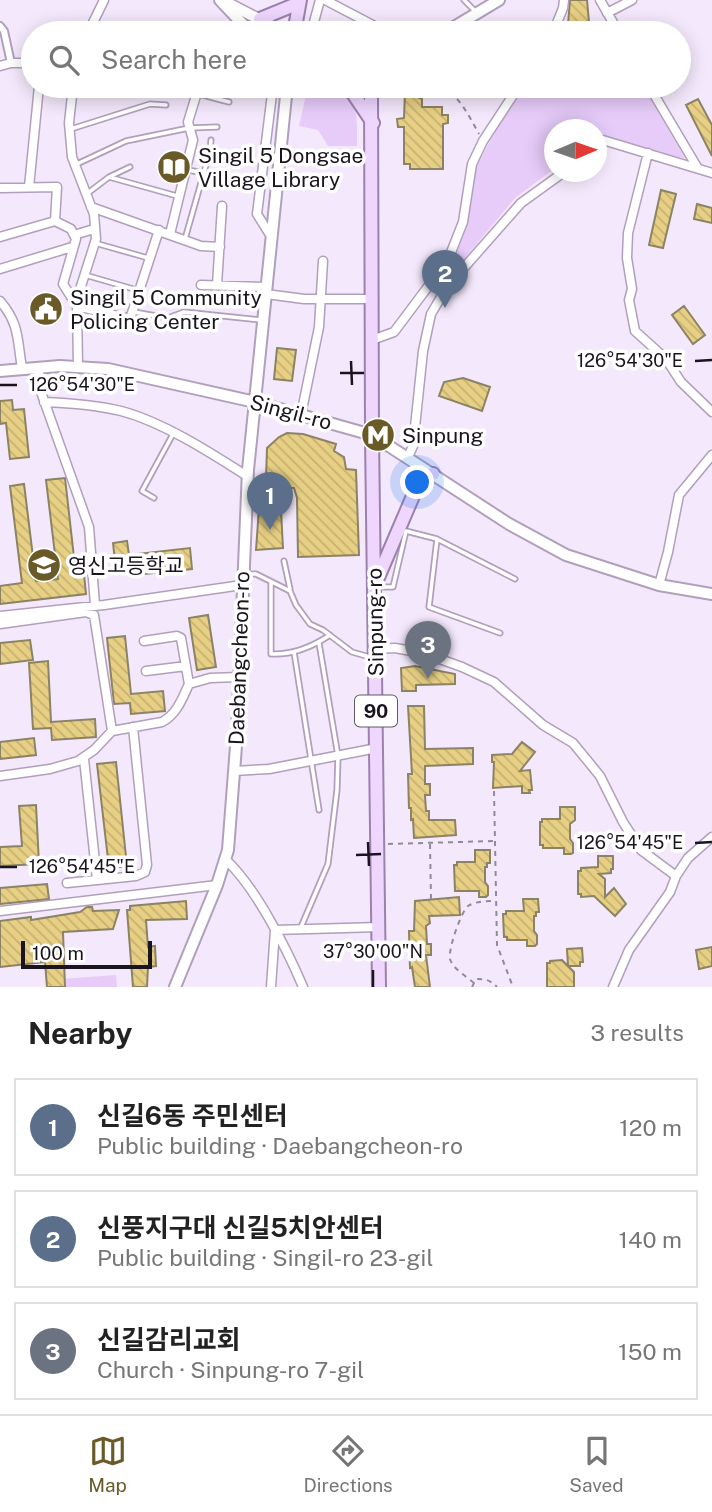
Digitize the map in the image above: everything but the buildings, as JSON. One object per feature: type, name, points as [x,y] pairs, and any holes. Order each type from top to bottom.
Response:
[{"type":"main road","points":[[221,0],[240,21]]},
{"type":"main road","points":[[464,21],[499,0]]},
{"type":"main road","points":[[256,17],[300,1]]},
{"type":"main road","points":[[296,21],[300,1]]},
{"type":"main road","name":"Daebangcheon-ro","points":[[176,987],[217,885],[228,850],[239,677],[247,477],[287,98]]},
{"type":"main road","points":[[356,98],[373,123]]},
{"type":"main road","name":"Sinpung-ro","points":[[372,98],[372,435],[379,987]]},
{"type":"main road","name":"Singil-ro","points":[[0,371],[78,367],[128,373],[256,402],[372,435],[530,536],[566,555],[659,585],[712,594]]},
{"type":"main road","points":[[374,587],[419,482],[425,476],[433,474]]},
{"type":"street","points":[[94,21],[104,0]]},
{"type":"street","points":[[221,0],[264,21]]},
{"type":"street","points":[[256,17],[278,11],[283,0]]},
{"type":"street","points":[[315,21],[323,0],[364,21]]},
{"type":"street","points":[[558,21],[564,0]]},
{"type":"street","points":[[600,0],[612,21]]},
{"type":"street","points":[[607,13],[632,0]]},
{"type":"street","points":[[0,26],[4,32],[11,63]]},
{"type":"street","points":[[0,66],[21,63]]},
{"type":"street","points":[[29,187],[38,98]]},
{"type":"street","points":[[72,98],[69,130],[75,165],[94,215],[95,243],[76,302],[78,367]]},
{"type":"street","points":[[170,234],[193,139],[188,122],[195,98]]},
{"type":"street","points":[[271,98],[257,214],[272,238]]},
{"type":"street","points":[[372,340],[394,332],[448,260],[463,222],[472,164],[483,141],[511,98]]},
{"type":"street","points":[[656,98],[697,167]]},
{"type":"street","points":[[607,141],[712,173]]},
{"type":"street","points":[[648,153],[628,233],[627,258],[632,289],[629,300],[635,331],[666,359],[681,382],[712,412]]},
{"type":"street","points":[[408,457],[414,446],[423,351],[431,314],[447,286],[521,203],[550,182]]},
{"type":"street","points":[[0,188],[57,187],[55,221]]},
{"type":"street","points":[[217,285],[222,206]]},
{"type":"street","points":[[91,207],[201,246],[220,247]]},
{"type":"street","points":[[0,237],[55,221],[71,229],[76,239],[63,284],[77,306],[130,319],[159,230]]},
{"type":"street","points":[[74,235],[94,229]]},
{"type":"street","points":[[0,269],[72,247]]},
{"type":"street","points":[[301,415],[323,299],[323,261]]},
{"type":"street","points":[[201,285],[266,291],[304,299],[372,299]]},
{"type":"street","points":[[0,301],[16,324],[22,368]]},
{"type":"street","points":[[38,367],[38,382],[44,402],[89,527],[96,605]]},
{"type":"street","points":[[44,402],[96,406],[143,418],[206,450],[247,477]]},
{"type":"street","points":[[659,585],[679,495],[712,455]]},
{"type":"street","points":[[0,616],[96,605],[242,580]]},
{"type":"street","points":[[0,624],[86,612],[94,615],[111,731]]},
{"type":"street","points":[[0,776],[50,769],[84,759],[111,731],[162,722],[170,718],[189,684],[181,638],[177,636],[144,640]]},
{"type":"street","points":[[375,654],[395,648],[423,653],[494,682],[542,725],[573,743],[600,776],[623,822],[641,850],[676,876]]},
{"type":"street","points":[[146,671],[186,666]]},
{"type":"street","points":[[189,684],[210,678],[239,677]]},
{"type":"street","points":[[68,884],[136,876],[145,872],[147,865],[133,727]]},
{"type":"street","points":[[234,771],[269,769],[377,748]]},
{"type":"street","points":[[84,759],[97,880]]},
{"type":"street","points":[[613,987],[629,950],[670,892],[676,876],[688,859],[712,837]]},
{"type":"street","points":[[225,859],[239,874],[275,930],[290,955],[303,987]]},
{"type":"street","points":[[0,911],[217,885]]},
{"type":"street","points":[[275,930],[379,927]]},
{"type":"street","points":[[271,987],[275,930]]},
{"type":"lane","points":[[464,0],[477,13]]},
{"type":"lane","points":[[219,98],[229,102]]},
{"type":"lane","points":[[69,130],[150,104],[166,104]]},
{"type":"lane","points":[[75,165],[126,141],[189,128],[217,127]]},
{"type":"lane","points":[[185,239],[211,139]]},
{"type":"lane","points":[[86,195],[109,177],[130,167]]},
{"type":"lane","points":[[186,169],[260,184]]},
{"type":"lane","points":[[109,177],[179,197]]},
{"type":"lane","points":[[95,243],[150,258]]},
{"type":"lane","points":[[85,275],[139,290]]},
{"type":"lane","points":[[132,312],[168,318],[184,312],[263,320]]},
{"type":"lane","points":[[154,498],[142,491],[173,434]]},
{"type":"lane","points":[[374,587],[393,587],[406,531],[437,539],[514,579]]},
{"type":"lane","points":[[437,539],[429,607],[500,633]]},
{"type":"lane","points":[[284,561],[296,606],[310,624],[352,652],[375,654]]},
{"type":"lane","points":[[242,580],[256,575],[290,591]]},
{"type":"lane","points":[[278,585],[287,579]]},
{"type":"lane","name":"Daebangcheon-ro","points":[[271,582],[271,654],[294,652]]},
{"type":"lane","points":[[319,810],[294,652],[319,643],[330,635]]},
{"type":"lane","points":[[300,930],[328,864],[337,790],[338,756],[319,643]]},
{"type":"path","points":[[457,98],[483,141]]},
{"type":"path","points":[[494,791],[497,945],[513,987]]},
{"type":"path","points":[[378,844],[495,841]]},
{"type":"path","points":[[430,843],[431,899]]},
{"type":"path","points":[[474,983],[455,966],[450,959],[450,950],[463,912],[478,902],[497,901]]},
{"type":"path","points":[[472,987],[476,979],[490,980],[497,987]]},
{"type":"path","points":[[507,987],[510,981]]},
{"type":"shaded area","points":[[305,98],[351,98],[357,122],[357,146],[328,146],[318,130],[299,126]]},
{"type":"shaded area","points":[[517,98],[650,98],[685,158],[648,153],[607,136],[607,119],[544,119],[544,176],[515,198],[459,265],[454,261],[468,224],[476,168],[501,120]]},
{"type":"shaded area","points":[[116,975],[117,987],[61,987],[61,979]]},
{"type":"place","name":"Singil 5 Dongsae Village Library","points":[[174,167]]},
{"type":"place","name":"신풍지구대 신길5치안센터","points":[[445,308]]},
{"type":"place","name":"Singil 5 Community Policing Center","points":[[46,309]]},
{"type":"place","name":"Sinpung","points":[[378,435]]},
{"type":"place","name":"신길6동 주민센터","points":[[270,530]]},
{"type":"place","name":"영신고등학교","points":[[44,565]]},
{"type":"place","name":"신길감리교회","points":[[428,679]]}]
